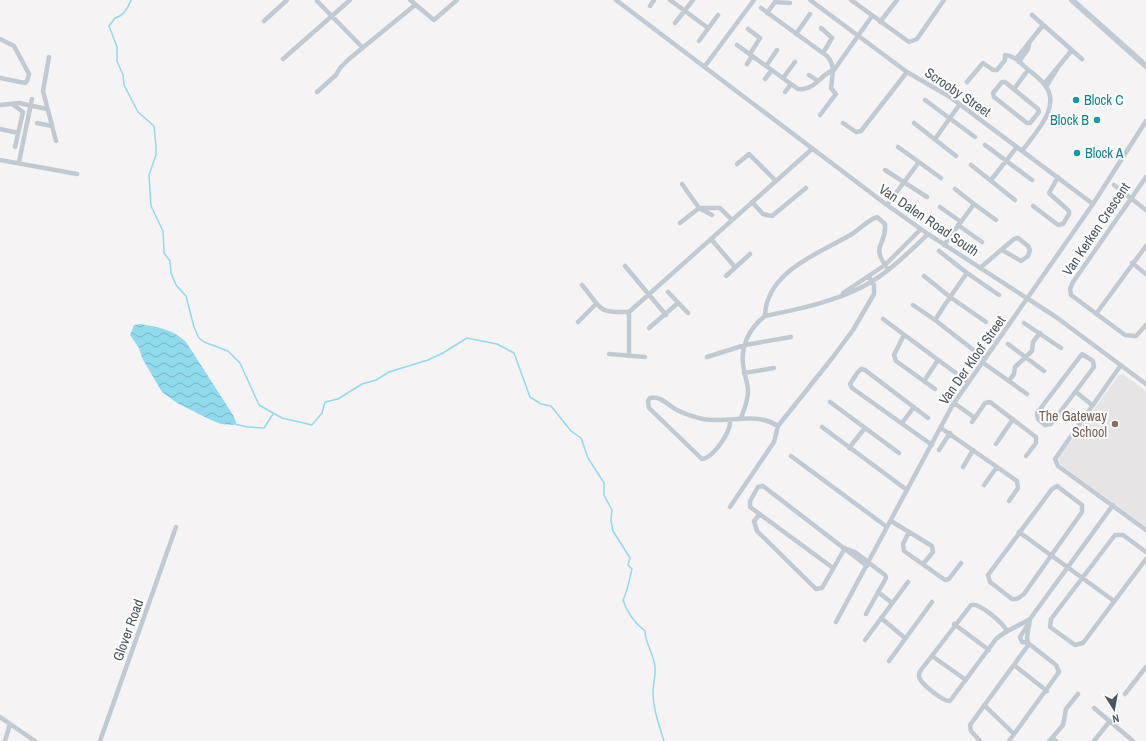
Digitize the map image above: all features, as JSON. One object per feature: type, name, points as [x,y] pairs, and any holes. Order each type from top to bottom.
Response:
[{"type":"main road","points":[[1072,0],[1146,66]]},
{"type":"street","points":[[264,21],[287,0]]},
{"type":"street","points":[[317,0],[363,48]]},
{"type":"street","points":[[283,59],[350,0]]},
{"type":"street","points":[[410,0],[431,19],[436,19],[457,0]]},
{"type":"street","name":"Van Dalen Road South","points":[[616,0],[705,66],[756,108],[886,205],[944,245],[1028,299],[1146,384]]},
{"type":"street","points":[[650,6],[654,0]]},
{"type":"street","points":[[670,0],[708,28]]},
{"type":"street","points":[[674,23],[693,0]]},
{"type":"street","points":[[705,66],[754,0]]},
{"type":"street","name":"Scrooby Street","points":[[810,0],[907,72],[960,104],[1094,204]]},
{"type":"street","points":[[852,0],[906,40],[913,41],[917,39],[944,0]]},
{"type":"street","points":[[880,22],[897,0]]},
{"type":"street","points":[[766,13],[775,2],[790,4]]},
{"type":"street","points":[[317,92],[336,75],[342,65],[415,5]]},
{"type":"street","points":[[761,8],[823,53],[829,59],[834,70]]},
{"type":"street","points":[[796,34],[810,14]]},
{"type":"street","points":[[699,41],[718,15]]},
{"type":"street","points":[[1032,15],[1082,59]]},
{"type":"street","points":[[820,115],[836,95],[831,87],[834,70],[857,35],[872,16]]},
{"type":"street","points":[[1017,60],[1044,25]]},
{"type":"street","points":[[746,64],[760,38],[748,28]]},
{"type":"street","points":[[820,28],[832,38],[823,53]]},
{"type":"street","points":[[0,39],[15,47],[29,74],[27,82],[25,83],[0,78]]},
{"type":"street","points":[[737,45],[791,84],[801,89],[812,87],[826,73],[834,70]]},
{"type":"street","points":[[766,66],[777,50]]},
{"type":"street","points":[[1045,85],[1072,50]]},
{"type":"street","points":[[967,82],[983,63],[993,70],[997,70],[1005,60],[1005,55],[1017,60],[1045,85],[1050,99],[1049,111],[1044,121],[1022,151]]},
{"type":"street","points":[[49,57],[43,87],[47,109],[56,140]]},
{"type":"street","points":[[783,78],[795,62]]},
{"type":"street","points":[[765,79],[772,70]]},
{"type":"street","points":[[1014,89],[1028,70]]},
{"type":"street","points":[[843,123],[856,132],[861,131],[907,72]]},
{"type":"street","points":[[809,75],[818,81]]},
{"type":"street","points":[[1002,82],[1014,89],[1039,110],[1029,124],[992,95],[1002,82]]},
{"type":"street","points":[[785,92],[791,84]]},
{"type":"street","points":[[19,162],[32,99]]},
{"type":"street","points":[[925,100],[975,137]]},
{"type":"street","points":[[0,105],[19,103],[47,109]]},
{"type":"street","points":[[12,104],[23,111],[15,148]]},
{"type":"street","points":[[935,139],[960,104]]},
{"type":"street","name":"Van Der Kloof Street","points":[[836,622],[954,403],[1094,204],[1143,132],[1146,121]]},
{"type":"street","points":[[37,123],[52,126]]},
{"type":"street","points":[[914,123],[956,156]]},
{"type":"street","points":[[0,129],[18,133]]},
{"type":"street","points":[[985,145],[1032,180]]},
{"type":"street","points":[[898,146],[941,178]]},
{"type":"street","points":[[992,180],[1017,147]]},
{"type":"street","points":[[582,285],[596,304],[608,313],[629,312],[812,149]]},
{"type":"street","points":[[737,164],[748,154],[751,154],[776,181]]},
{"type":"street","points":[[0,160],[19,162],[77,174]]},
{"type":"street","points":[[886,205],[919,162]]},
{"type":"street","points":[[971,165],[992,180],[1015,200]]},
{"type":"street","points":[[885,170],[927,197]]},
{"type":"street","points":[[1033,206],[1058,225],[1063,224],[1069,214],[1069,211],[1049,193],[1058,177]]},
{"type":"street","name":"Van Kerken Crescent","points":[[1096,314],[1071,295],[1070,289],[1073,282],[1130,198],[1146,177]]},
{"type":"street","points":[[682,184],[699,208],[712,215]]},
{"type":"street","points":[[1114,185],[1146,210]]},
{"type":"street","points":[[752,202],[763,214],[772,216],[806,188]]},
{"type":"street","points":[[955,189],[996,220]]},
{"type":"street","points":[[944,245],[974,204]]},
{"type":"street","points":[[940,207],[982,242]]},
{"type":"street","points":[[680,223],[699,208],[720,208],[732,220]]},
{"type":"street","points":[[765,316],[765,308],[774,289],[785,275],[799,262],[854,233],[877,217],[885,224],[885,232],[878,251],[879,256],[886,267]]},
{"type":"street","points":[[886,267],[921,229]]},
{"type":"street","points":[[741,418],[748,391],[742,362],[745,345],[752,327],[765,316],[850,293],[871,279],[928,234]]},
{"type":"street","points":[[980,268],[1002,250],[1009,242],[1016,238],[1028,246],[1030,250],[1028,256],[1021,261],[1002,250]]},
{"type":"street","points":[[711,239],[735,267]]},
{"type":"street","points":[[1146,246],[1096,314],[1129,336],[1140,333],[1146,325]]},
{"type":"street","points":[[940,251],[967,273],[999,295]]},
{"type":"street","points":[[726,276],[750,254]]},
{"type":"street","points":[[1132,264],[1146,274]]},
{"type":"street","points":[[625,266],[666,315]]},
{"type":"street","points":[[935,320],[967,273]]},
{"type":"street","points":[[924,276],[950,297],[986,322]]},
{"type":"street","points":[[730,508],[774,442],[778,426],[853,330],[874,294],[875,289],[871,279]]},
{"type":"street","points":[[668,292],[688,313]]},
{"type":"street","points":[[650,328],[678,303]]},
{"type":"street","points":[[578,322],[596,304]]},
{"type":"street","points":[[913,305],[935,320],[1027,394]]},
{"type":"street","points":[[629,312],[629,356]]},
{"type":"street","points":[[883,319],[968,382]]},
{"type":"street","points":[[1024,323],[1061,348]]},
{"type":"street","points":[[1009,381],[1014,374],[1016,366],[1024,356],[1032,350],[1033,342],[1040,333]]},
{"type":"street","points":[[904,335],[894,358],[898,363],[935,389]]},
{"type":"street","points":[[707,357],[745,345],[791,337]]},
{"type":"street","points":[[1008,344],[1044,371]]},
{"type":"street","points":[[609,354],[645,357]]},
{"type":"street","points":[[1082,354],[1094,364],[1076,392],[1052,424],[1045,425],[1038,419],[1037,413],[1082,354]]},
{"type":"street","points":[[924,381],[938,360]]},
{"type":"street","points":[[1121,365],[1055,459],[1058,466],[1146,530]]},
{"type":"street","points":[[744,373],[774,368]]},
{"type":"street","points":[[928,418],[865,370],[858,372],[850,384],[850,386],[932,445]]},
{"type":"street","points":[[1076,392],[1092,405]]},
{"type":"street","points":[[730,421],[727,434],[710,456],[702,459],[649,408],[648,401],[650,398],[657,398],[677,410],[691,416],[730,421],[741,418],[766,420],[778,426]]},
{"type":"street","points":[[830,402],[899,453]]},
{"type":"street","points":[[954,403],[973,420],[987,402],[1013,420],[1036,438],[1036,443],[1026,456]]},
{"type":"street","points":[[902,424],[914,408]]},
{"type":"street","points":[[996,444],[1013,420]]},
{"type":"street","points":[[822,427],[907,490]]},
{"type":"street","points":[[850,448],[865,428]]},
{"type":"street","points":[[941,428],[997,467],[1018,484],[1018,488],[1009,501]]},
{"type":"street","points":[[939,450],[950,434]]},
{"type":"street","points":[[963,467],[973,450]]},
{"type":"street","points":[[791,456],[887,527]]},
{"type":"street","points":[[984,485],[997,467]]},
{"type":"street","points":[[833,568],[750,507],[749,504],[751,497],[761,486],[846,549],[885,575],[886,578],[866,614]]},
{"type":"street","points":[[1057,486],[1082,505],[1083,510],[1051,556],[1024,594],[1017,599],[1012,599],[990,582],[988,575],[1052,488],[1057,486]]},
{"type":"street","points":[[1007,631],[1002,623],[973,604],[954,624],[918,676],[922,682],[944,700],[950,701],[996,639],[1007,631],[1029,621],[1113,505]]},
{"type":"street","points":[[760,514],[754,521],[757,531],[814,588],[822,588],[846,549]]},
{"type":"street","points":[[891,521],[932,546],[933,548],[924,564]]},
{"type":"street","name":"Glover Road","points":[[100,741],[176,527]]},
{"type":"street","points":[[909,532],[903,544],[904,551],[947,580],[961,563]]},
{"type":"street","points":[[1019,532],[1114,601]]},
{"type":"street","points":[[1146,552],[1123,535],[1117,534],[1050,622],[1050,627],[1075,645],[1083,643],[1146,559]]},
{"type":"street","points":[[865,640],[908,582]]},
{"type":"street","points":[[878,592],[892,603]]},
{"type":"street","points":[[889,661],[932,602]]},
{"type":"street","points":[[881,618],[905,638]]},
{"type":"street","points":[[980,741],[970,728],[984,705],[1029,643],[1029,621]]},
{"type":"street","points":[[954,624],[989,650]]},
{"type":"street","points":[[1009,741],[1058,675],[1058,668],[1029,643]]},
{"type":"street","points":[[932,656],[966,680]]},
{"type":"street","points":[[1014,665],[1047,691]]},
{"type":"street","points":[[1126,694],[1146,667]]},
{"type":"street","points":[[1052,740],[1063,725],[1066,709],[1078,694]]},
{"type":"street","points":[[984,705],[1014,734]]},
{"type":"street","points":[[1094,708],[1133,741]]},
{"type":"street","points":[[0,717],[35,741]]},
{"type":"street","points":[[1094,741],[1110,721]]},
{"type":"street","points":[[5,741],[10,724]]},
{"type":"shaded area","name":"The Gateway School","points":[[1123,374],[1146,391],[1146,527],[1060,464],[1059,457],[1119,375]]},
{"type":"water","points":[[141,324],[171,332],[186,342],[233,415],[236,422],[234,425],[221,424],[211,420],[177,403],[162,392],[142,358],[139,348],[130,335],[134,325]]},
{"type":"waterway","points":[[131,0],[125,11],[115,18],[109,26],[117,47],[117,61],[123,75],[124,85],[138,112],[154,126],[156,155],[149,175],[151,206],[163,231],[164,253],[170,261],[171,273],[176,285],[186,296],[194,327],[199,338],[204,342],[228,351],[240,363],[259,405],[282,418],[312,425],[322,413],[325,402],[338,399],[362,384],[376,380],[389,372],[428,360],[443,353],[467,338],[497,344],[514,353],[530,397],[541,404],[551,406],[571,431],[581,438],[588,458],[604,483],[604,495],[612,510],[611,521],[613,531],[630,558],[628,565],[632,569],[623,600],[632,617],[645,631],[646,640],[653,658],[655,667],[653,692],[654,705],[664,741]]},
{"type":"waterway","points":[[235,424],[247,427],[264,428],[273,414]]},
{"type":"place","name":"Block C","points":[[1076,100]]},
{"type":"place","name":"Block B","points":[[1097,120]]},
{"type":"place","name":"Block A","points":[[1077,153]]},
{"type":"place","name":"The Gateway School","points":[[1115,424]]}]
